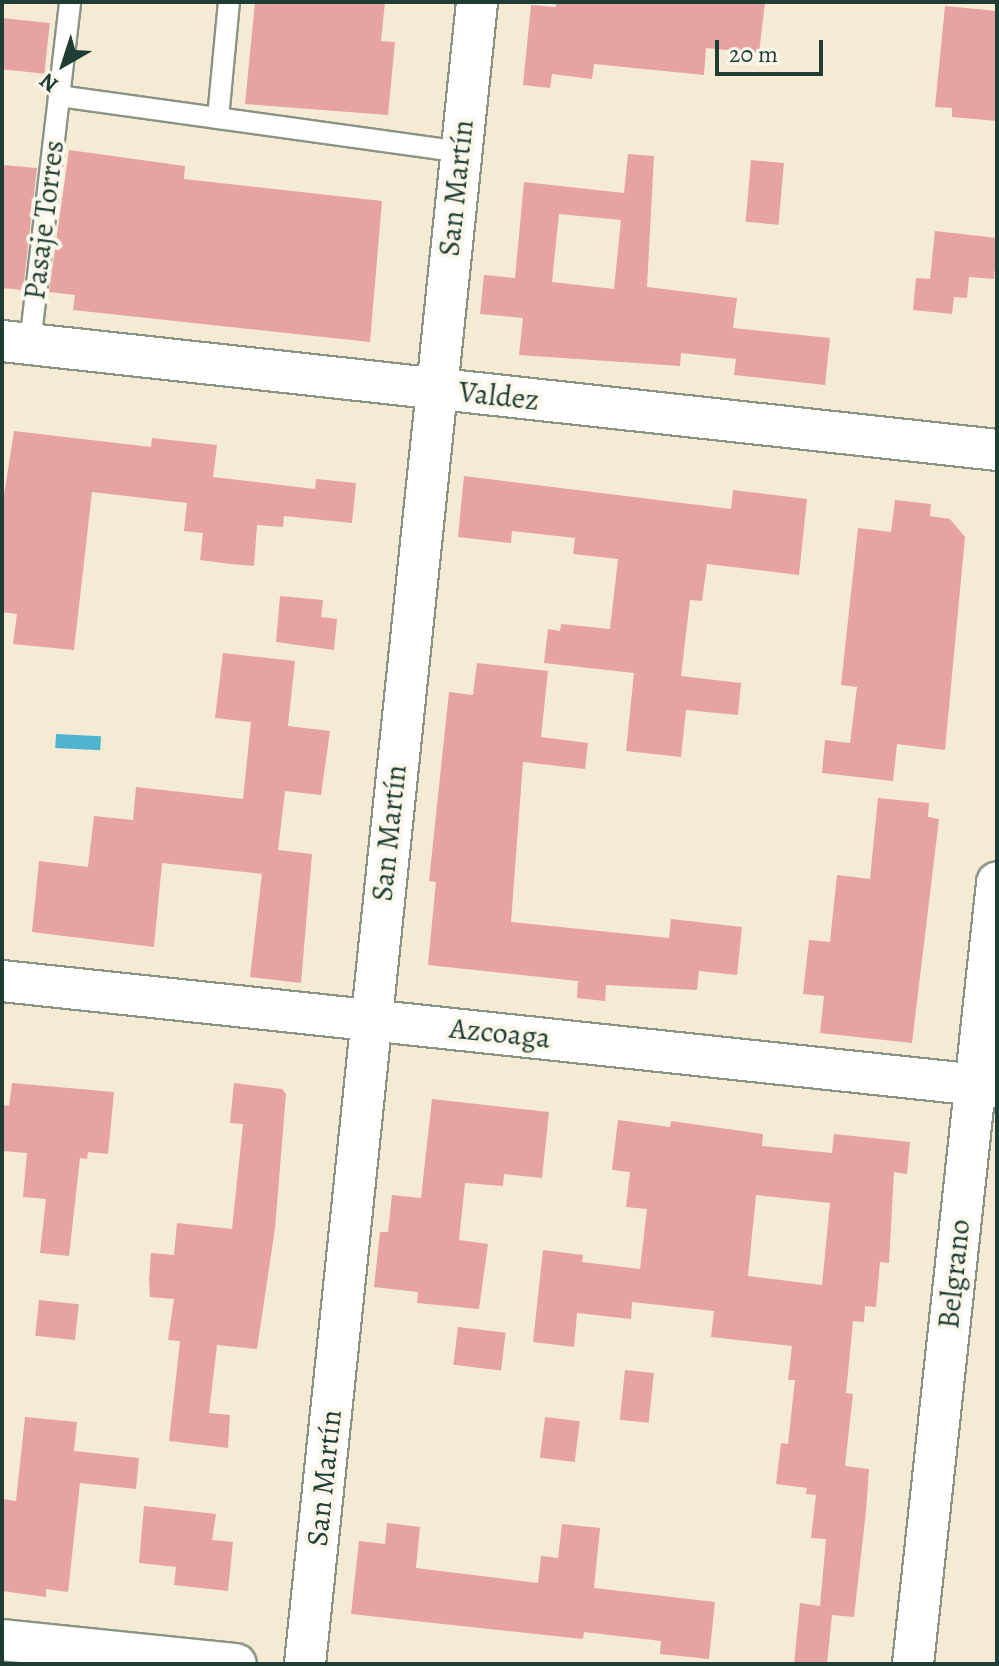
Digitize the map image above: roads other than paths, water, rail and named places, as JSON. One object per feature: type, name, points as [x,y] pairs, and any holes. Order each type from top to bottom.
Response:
[{"type":"street","name":"San Martín","points":[[305,1664],[434,389],[477,2]]},
{"type":"street","name":"Valdez","points":[[16,342],[997,450]]},
{"type":"street","name":"Belgrano","points":[[913,1664],[985,1086],[997,883]]},
{"type":"street","name":"Azcoaga","points":[[2,981],[985,1086]]},
{"type":"street","points":[[2,1640],[236,1664]]},
{"type":"lane","name":"Pasaje Torres","points":[[16,342],[59,96],[70,2]]},
{"type":"lane","points":[[218,118],[229,2]]},
{"type":"lane","points":[[59,96],[460,152]]},
{"type":"water","points":[[56,734],[101,736],[100,750],[55,748]]}]
